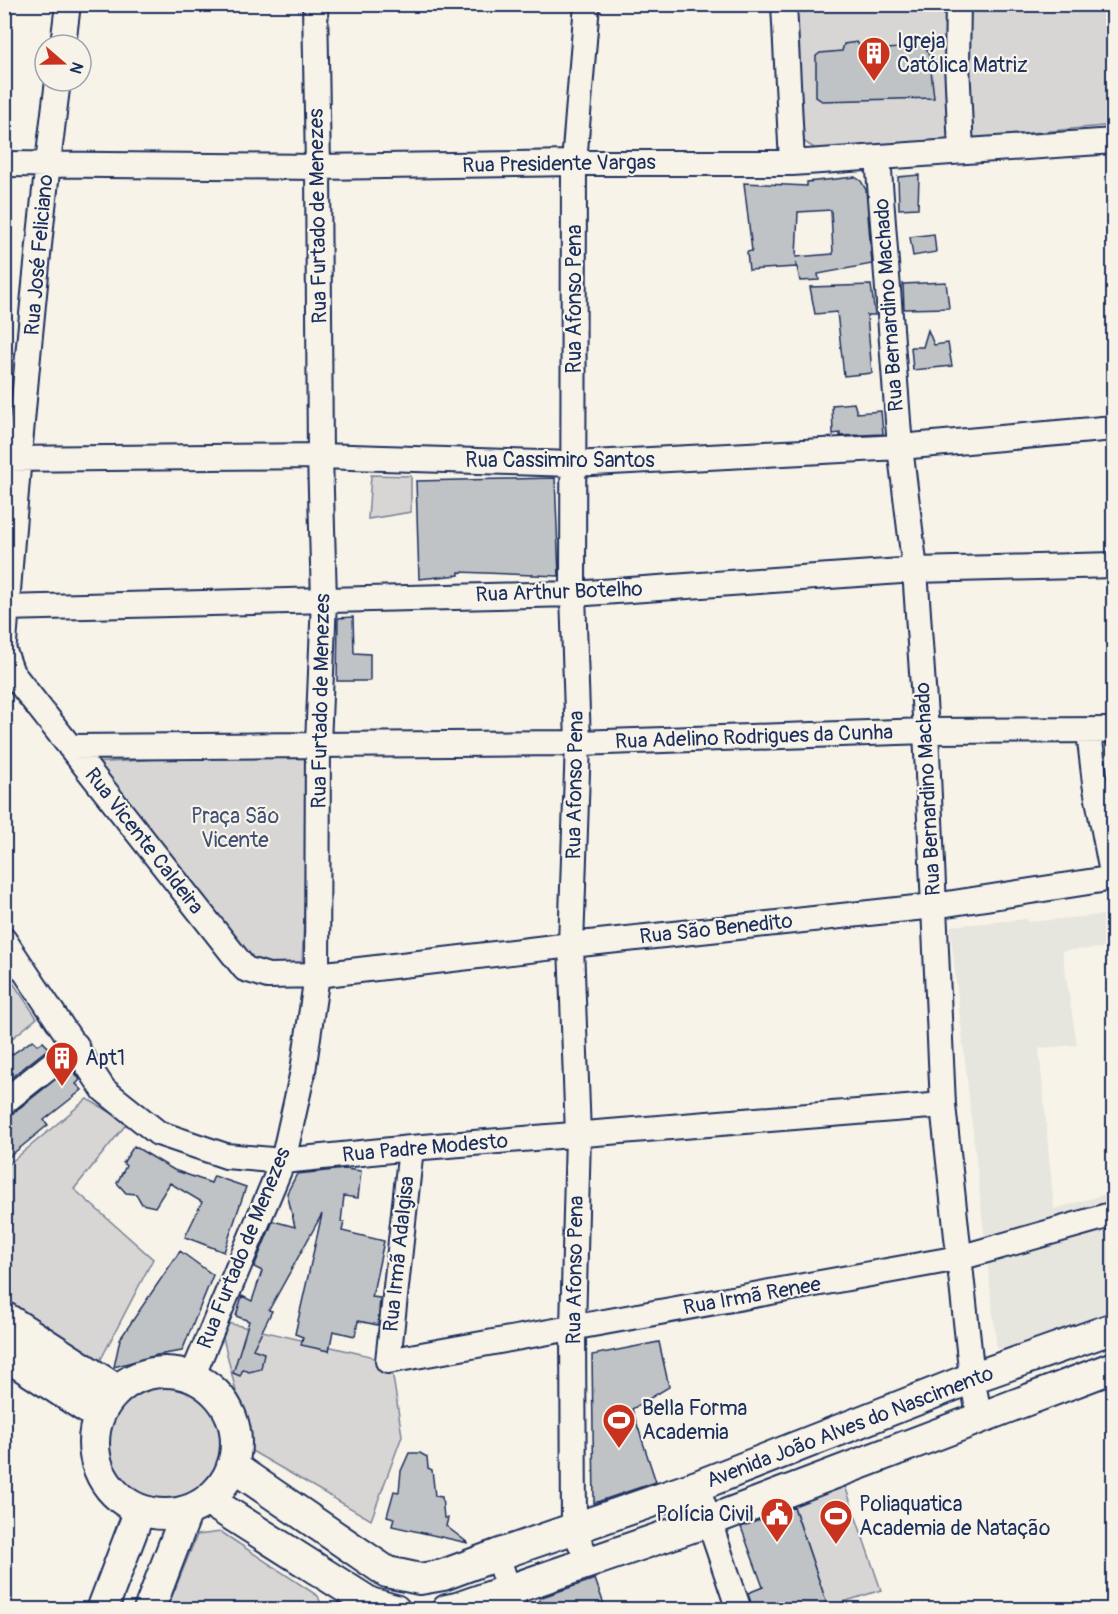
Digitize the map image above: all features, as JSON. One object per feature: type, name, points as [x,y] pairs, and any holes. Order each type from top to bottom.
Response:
[{"type":"main road","points":[[4,1317],[107,1403]]},
{"type":"main road","name":"Avenida João Alves do Nascimento","points":[[232,1466],[387,1572],[420,1579],[443,1575],[497,1554],[697,1486],[972,1378],[1113,1328]]},
{"type":"main road","points":[[4,1354],[107,1403]]},
{"type":"main road","points":[[447,1610],[512,1600],[588,1562],[708,1521],[1113,1367]]},
{"type":"main road","points":[[172,1372],[192,1377],[210,1388],[224,1404],[233,1423],[236,1445],[232,1466],[223,1485],[198,1505],[163,1515],[140,1510],[120,1499],[105,1482],[96,1461],[93,1438],[107,1403],[133,1379],[152,1373],[172,1372]]},
{"type":"main road","points":[[198,1505],[344,1596],[395,1610]]},
{"type":"main road","points":[[148,1610],[198,1505]]},
{"type":"main road","points":[[102,1610],[140,1510]]},
{"type":"street","points":[[64,33],[68,4]]},
{"type":"street","name":"Rua Furtado de Menezes","points":[[192,1377],[283,1161],[303,1071],[317,975],[318,744],[324,600],[320,456],[315,4]]},
{"type":"street","name":"Rua Afonso Pena","points":[[587,4],[574,163],[573,594],[578,743],[571,945],[578,1135],[573,1328],[574,1528],[588,1562]]},
{"type":"street","points":[[784,4],[792,163]]},
{"type":"street","points":[[958,4],[957,63],[962,151]]},
{"type":"street","name":"Rua José Feliciano","points":[[6,608],[12,459],[57,93]]},
{"type":"street","name":"Rua Presidente Vargas","points":[[4,164],[318,167],[574,163],[792,163],[1113,141]]},
{"type":"street","name":"Rua Bernardino Machado","points":[[878,158],[900,447],[915,570],[926,731],[944,1106],[972,1378],[980,1419]]},
{"type":"street","name":"Rua Cassimiro Santos","points":[[12,459],[320,456],[573,464],[900,447],[1113,428]]},
{"type":"street","name":"Rua Arthur Botelho","points":[[6,608],[573,594],[915,570],[1113,564]]},
{"type":"street","points":[[4,643],[6,608]]},
{"type":"street","name":"Rua Vicente Caldeira","points":[[4,651],[12,673],[245,969],[268,976],[317,975]]},
{"type":"street","name":"Rua Adelino Rodrigues da Cunha","points":[[70,747],[578,743],[926,731],[1089,732],[1113,730]]},
{"type":"street","points":[[1089,732],[1095,783],[1113,878]]},
{"type":"street","name":"Rua São Benedito","points":[[317,975],[934,906],[1113,878]]},
{"type":"street","name":"Rua Padre Modesto","points":[[4,940],[104,1090],[158,1133],[226,1156],[283,1161],[411,1148],[944,1106]]},
{"type":"street","points":[[4,1102],[76,1045]]},
{"type":"street","name":"Rua Irmã Adalgisa","points":[[388,1361],[411,1148]]},
{"type":"street","name":"Rua Irmã Renee","points":[[388,1361],[959,1258],[1113,1214]]},
{"type":"street","points":[[4,1338],[107,1403]]},
{"type":"street","points":[[697,1486],[739,1610]]},
{"type":"street","points":[[497,1554],[512,1600]]},
{"type":"shaded area","points":[[1113,914],[1113,947],[1062,951],[1077,1045],[1039,1048],[1054,1209],[1113,1192],[1113,1321],[1094,1329],[997,1349],[950,926]]},
{"type":"green space","points":[[794,5],[1113,5],[1113,125],[893,146],[817,150],[797,137]]},
{"type":"green space","points":[[371,475],[411,476],[411,512],[368,519]]},
{"type":"green space","name":"Praça São Vicente","points":[[311,750],[302,965],[248,963],[93,763]]},
{"type":"green space","points":[[5,971],[37,1018],[4,1044]]},
{"type":"green space","points":[[87,1099],[128,1122],[74,1189],[153,1259],[100,1361],[5,1299],[4,1168]]},
{"type":"green space","points":[[219,1321],[370,1356],[392,1370],[402,1436],[371,1520],[250,1450]]},
{"type":"green space","points":[[164,1382],[187,1386],[207,1399],[220,1419],[224,1442],[220,1465],[207,1485],[187,1498],[164,1502],[141,1498],[121,1485],[108,1465],[104,1442],[108,1419],[121,1399],[141,1386]]},
{"type":"green space","name":"Poliaquatica Academia de Natação","points":[[844,1483],[881,1590],[828,1607],[792,1500]]},
{"type":"green space","points":[[221,1532],[318,1596],[323,1609],[167,1609],[197,1535]]},
{"type":"building","name":"Igreja Católica Matriz","points":[[857,42],[863,51],[923,46],[929,52],[934,98],[822,101],[816,97],[816,56],[820,53],[842,51],[844,44]]},
{"type":"building","points":[[919,175],[918,208],[899,209],[898,177]]},
{"type":"building","points":[[855,177],[861,181],[866,190],[872,264],[818,274],[819,280],[800,281],[796,262],[796,267],[749,270],[747,252],[752,251],[744,183],[807,186],[807,182]],"holes":[[[831,210],[833,254],[796,257],[798,212]]]},
{"type":"building","points":[[934,234],[936,252],[913,256],[910,237]]},
{"type":"building","points":[[946,282],[949,308],[904,309],[903,284]]},
{"type":"building","points":[[871,285],[875,315],[867,315],[872,373],[844,376],[837,312],[815,314],[810,287]]},
{"type":"building","points":[[928,330],[934,345],[948,343],[952,366],[913,370],[911,347],[923,347]]},
{"type":"building","points":[[854,403],[857,413],[881,411],[883,434],[840,436],[840,433],[833,434],[832,405]]},
{"type":"building","points":[[555,478],[559,576],[459,572],[459,575],[419,579],[416,481]]},
{"type":"building","points":[[353,617],[354,653],[370,654],[370,681],[337,681],[338,618]]},
{"type":"building","points":[[33,1040],[38,1045],[43,1042],[49,1048],[4,1083],[4,1060]]},
{"type":"building","points":[[71,1067],[80,1080],[76,1084],[82,1090],[44,1120],[48,1125],[4,1161],[4,1116],[13,1113]]},
{"type":"building","points":[[134,1146],[174,1170],[211,1183],[214,1176],[246,1187],[224,1252],[185,1237],[202,1202],[170,1183],[155,1207],[142,1204],[136,1194],[126,1193],[117,1183],[126,1166],[123,1163]]},
{"type":"building","points":[[345,1169],[361,1171],[358,1198],[344,1196],[342,1231],[384,1241],[372,1297],[380,1298],[378,1325],[358,1321],[355,1336],[333,1331],[329,1351],[301,1345],[303,1337],[295,1334],[322,1214],[269,1310],[272,1311],[253,1349],[264,1353],[261,1369],[249,1372],[243,1369],[240,1376],[233,1373],[249,1321],[236,1316],[242,1296],[252,1301],[262,1271],[254,1267],[273,1221],[295,1227],[287,1193],[297,1174]]},
{"type":"building","points":[[180,1251],[213,1275],[182,1351],[157,1355],[114,1367],[120,1339]]},
{"type":"building","name":"Bella Forma Academia","points":[[659,1342],[669,1387],[632,1409],[656,1482],[594,1503],[592,1355]]},
{"type":"building","points":[[409,1453],[420,1453],[427,1457],[428,1468],[432,1470],[435,1496],[442,1497],[444,1518],[448,1518],[446,1526],[468,1543],[392,1526],[394,1518],[387,1516],[394,1491],[399,1492],[401,1471]]},
{"type":"building","name":"Polícia Civil","points":[[794,1507],[828,1607],[819,1610],[753,1610],[748,1593],[763,1587],[741,1527]]},
{"type":"building","points":[[595,1579],[606,1610],[543,1610],[539,1598]]},
{"type":"place","name":"Igreja Católica Matriz","points":[[874,82]]},
{"type":"place","name":"Apt1","points":[[62,1087]]},
{"type":"place","name":"Bella Forma Academia","points":[[619,1449]]},
{"type":"place","name":"Polícia Civil","points":[[777,1543]]},
{"type":"place","name":"Poliaquatica Academia de Natação","points":[[836,1545]]}]
